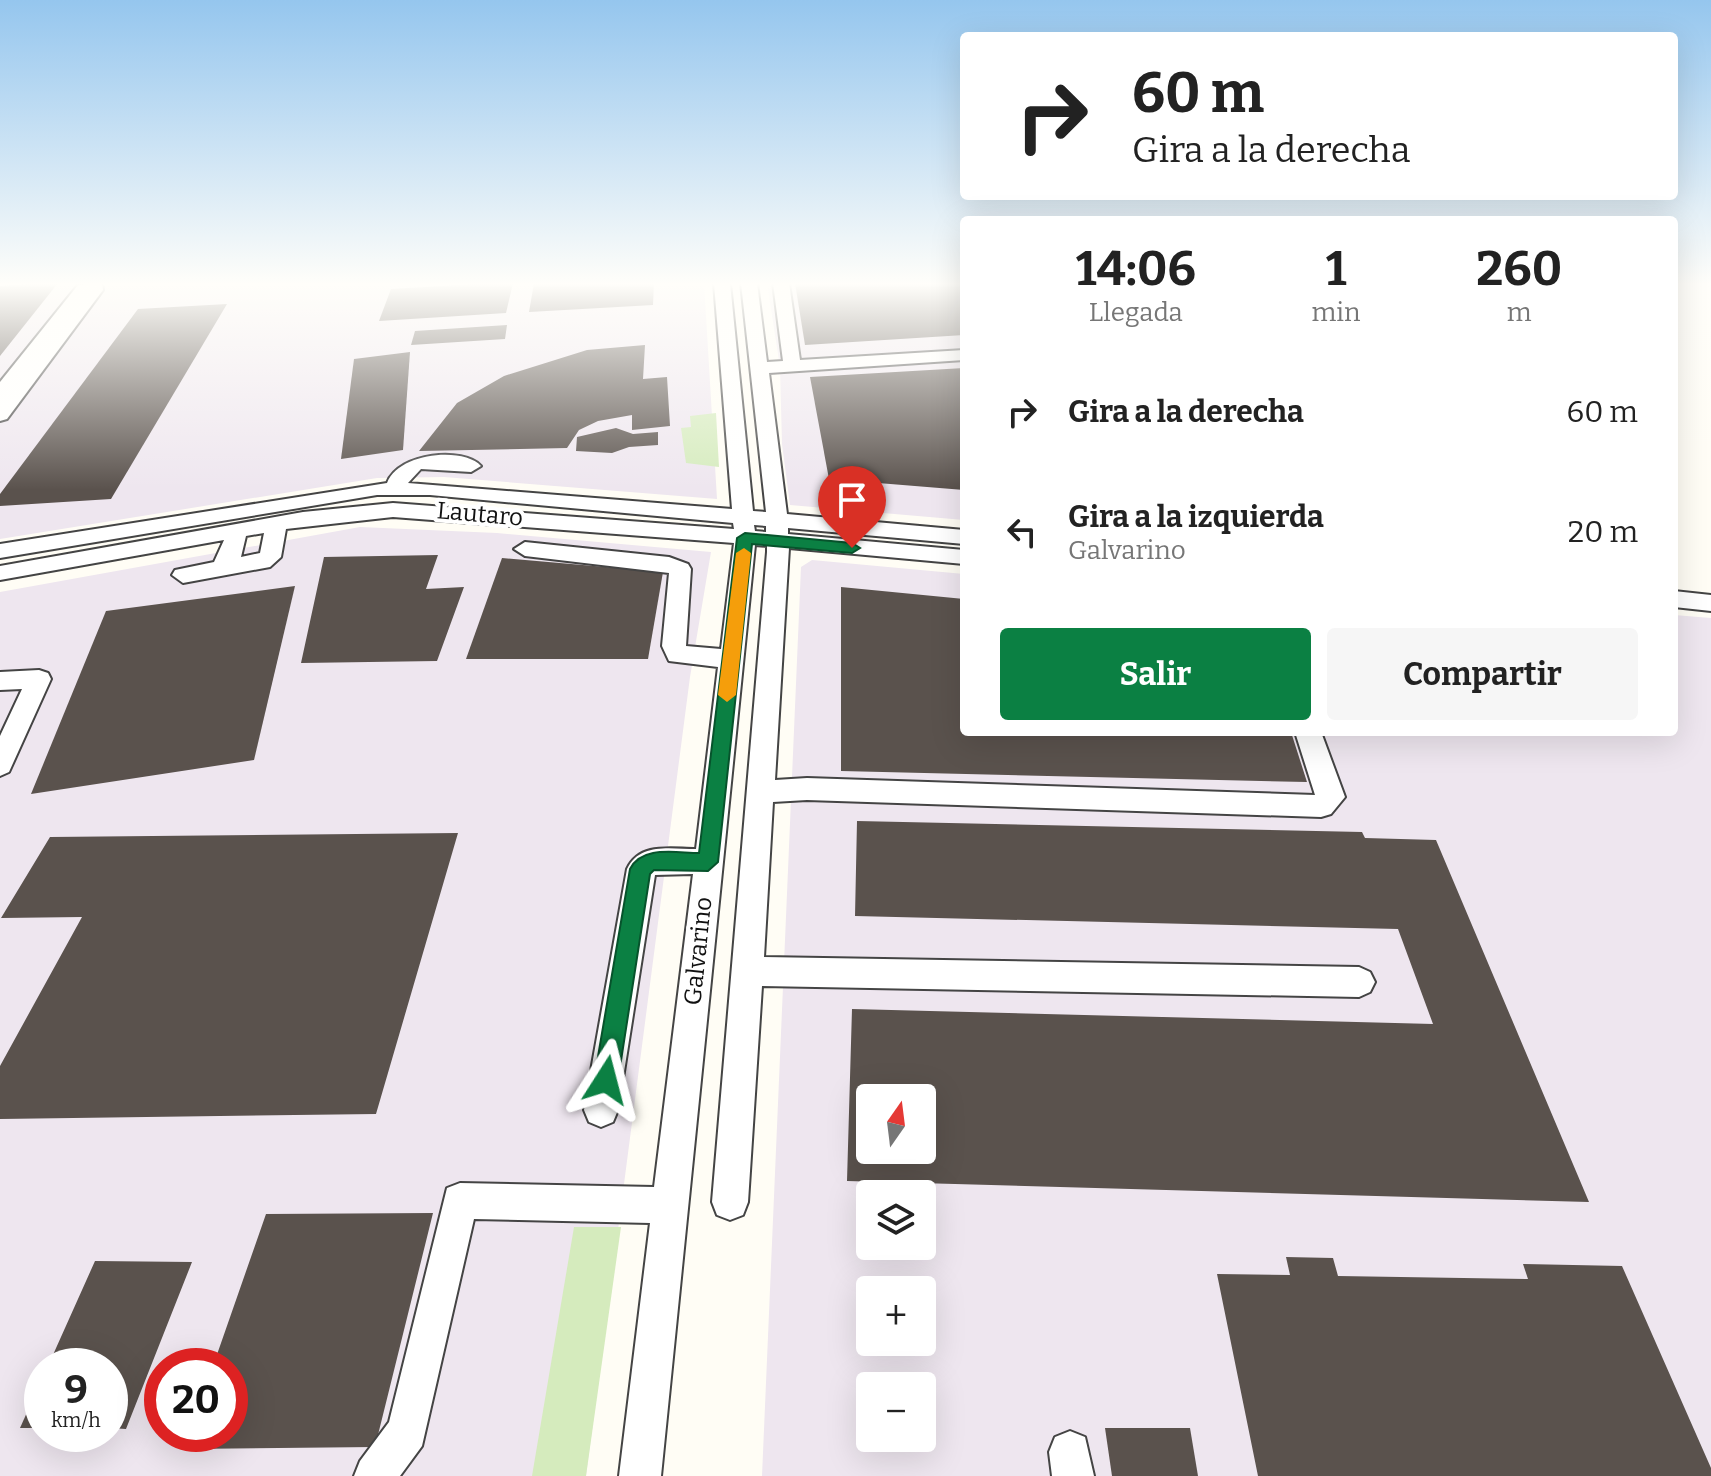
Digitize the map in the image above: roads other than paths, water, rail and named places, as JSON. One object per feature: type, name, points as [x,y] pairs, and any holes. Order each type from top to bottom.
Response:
[{"type":"street","points":[[0,394],[33,352]]},
{"type":"street","points":[[0,415],[48,352]]},
{"type":"street","name":"Galvarino","points":[[640,1476],[745,528],[728,352]]},
{"type":"street","name":"Galvarino","points":[[730,1202],[777,530],[756,352]]},
{"type":"street","points":[[790,352],[792,366]]},
{"type":"street","points":[[758,368],[960,355]]},
{"type":"street","points":[[395,489],[401,471],[410,465],[471,466]]},
{"type":"street","name":"Lautaro","points":[[0,551],[316,498],[395,489],[430,489],[745,528]]},
{"type":"street","name":"Lautaro","points":[[0,573],[276,524],[355,512],[419,509],[777,530],[960,537]]},
{"type":"street","points":[[183,575],[262,562],[270,557],[276,524]]},
{"type":"street","name":"Lautaro","points":[[777,530],[960,556]]},
{"type":"street","points":[[225,566],[231,557],[236,531]]},
{"type":"street","points":[[525,549],[669,564],[680,569],[674,646],[678,655],[731,659]]},
{"type":"street","points":[[1678,599],[1711,603]]},
{"type":"street","points":[[0,681],[39,679],[0,765]]},
{"type":"street","points":[[760,792],[807,780],[1321,806],[1331,797],[1309,736]]},
{"type":"street","points":[[601,1110],[641,869],[650,861],[708,862]]},
{"type":"street","points":[[747,971],[1359,982]]},
{"type":"street","points":[[375,1476],[407,1431],[460,1201],[669,1205]]}]
